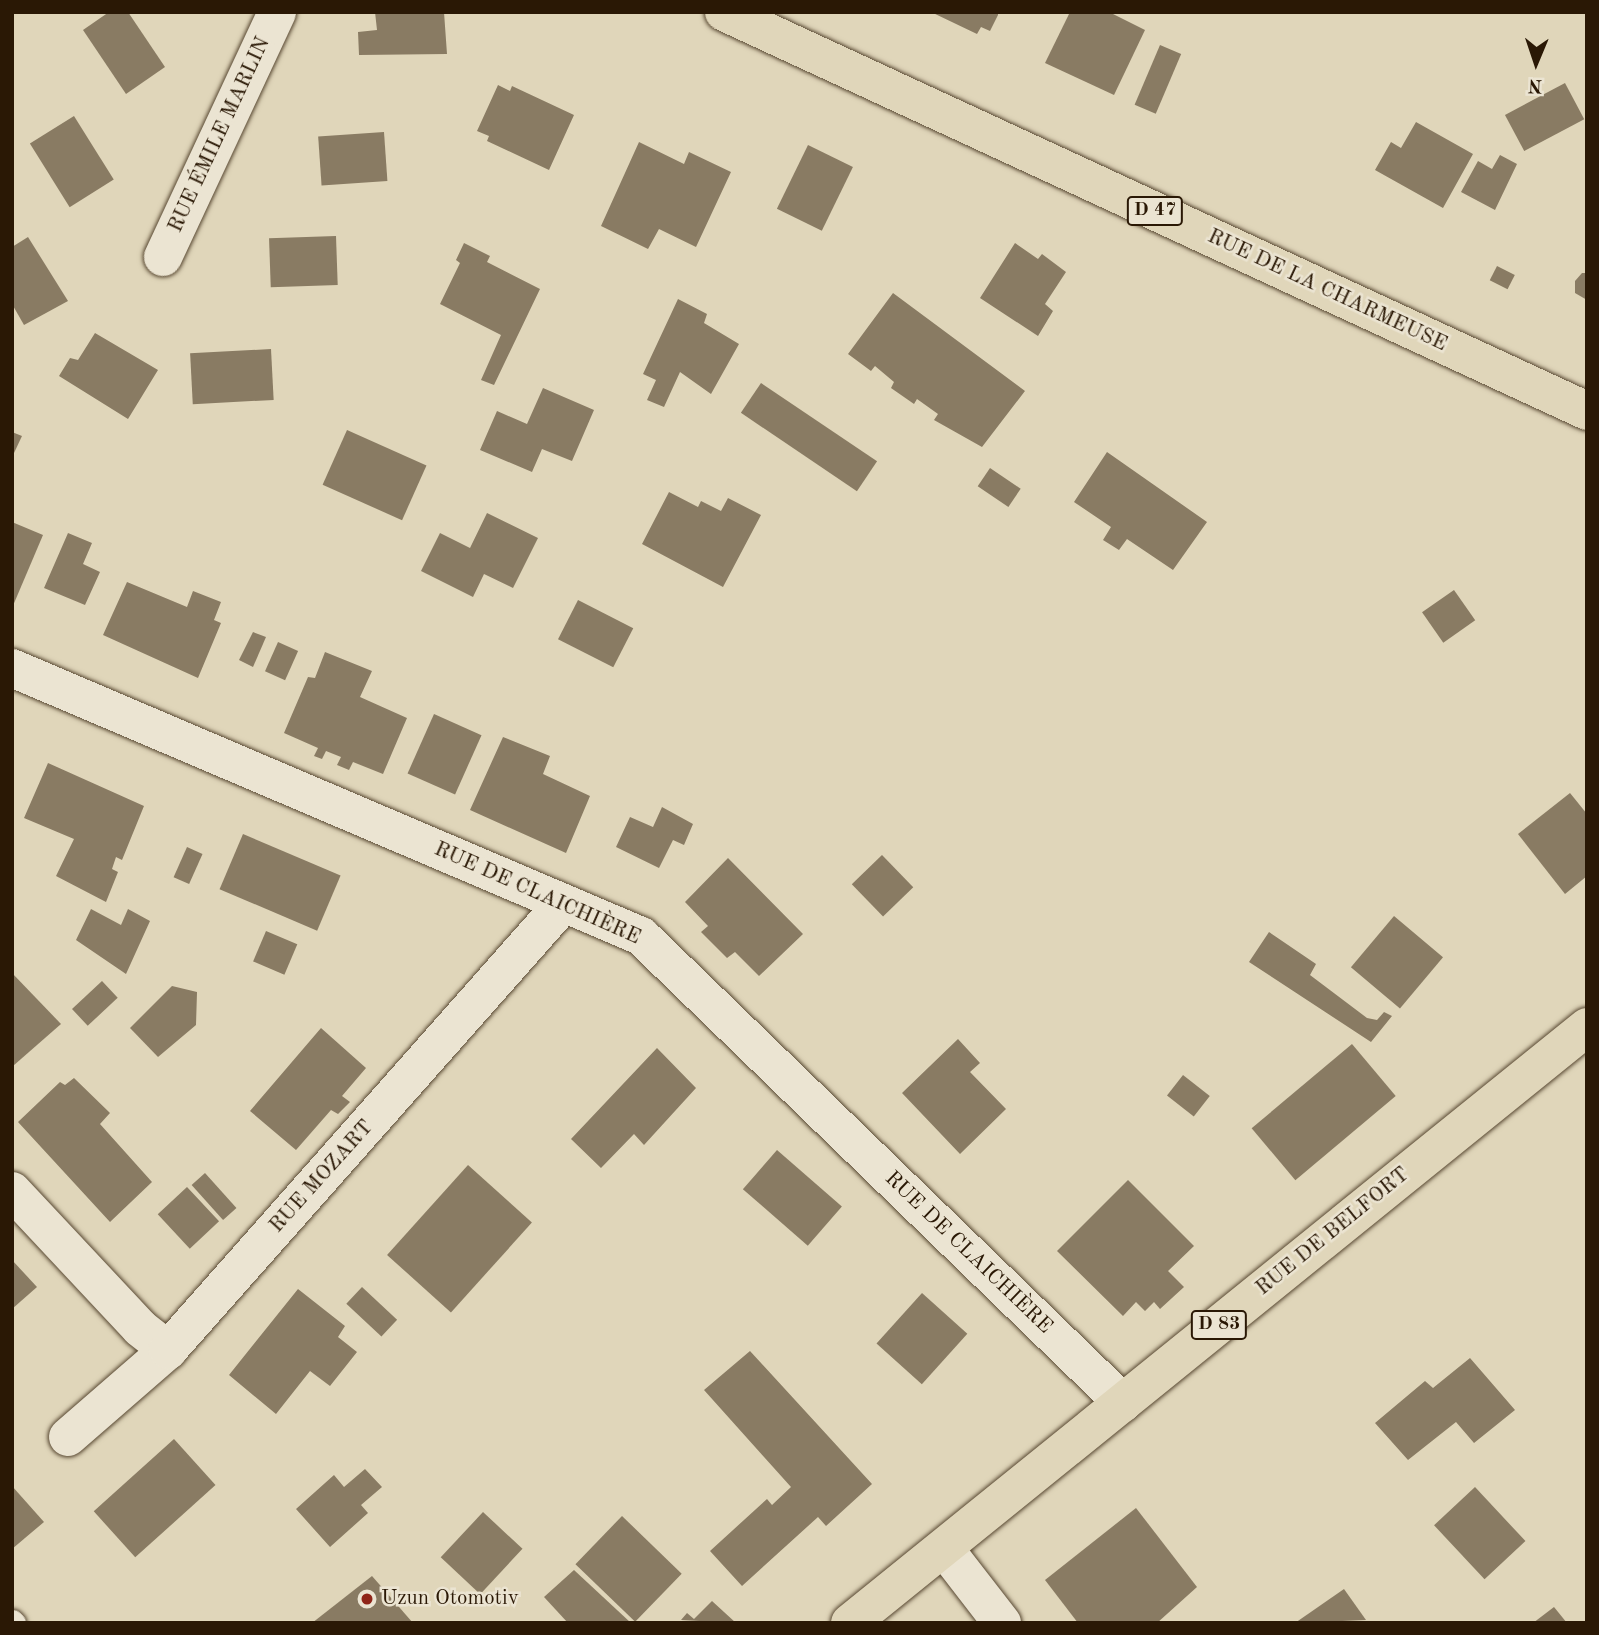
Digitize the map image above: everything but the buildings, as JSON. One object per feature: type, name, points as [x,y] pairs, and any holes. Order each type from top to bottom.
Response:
[{"type":"main road","name":"RUE DE LA CHARMEUSE","points":[[724,12],[1587,411]]},
{"type":"main road","name":"RUE DE BELFORT","points":[[850,1623],[1587,1027]]},
{"type":"street","name":"RUE ÉMILE MARLIN","points":[[163,257],[278,12]]},
{"type":"street","name":"RUE DE CLAICHIÈRE","points":[[12,668],[641,936],[1123,1403]]},
{"type":"street","name":"RUE MOZART","points":[[68,1437],[167,1350],[564,904]]},
{"type":"street","points":[[12,1191],[140,1328],[167,1350]]},
{"type":"street","points":[[944,1548],[1002,1623]]},
{"type":"place","name":"Uzun Otomotiv","points":[[367,1599]]}]
